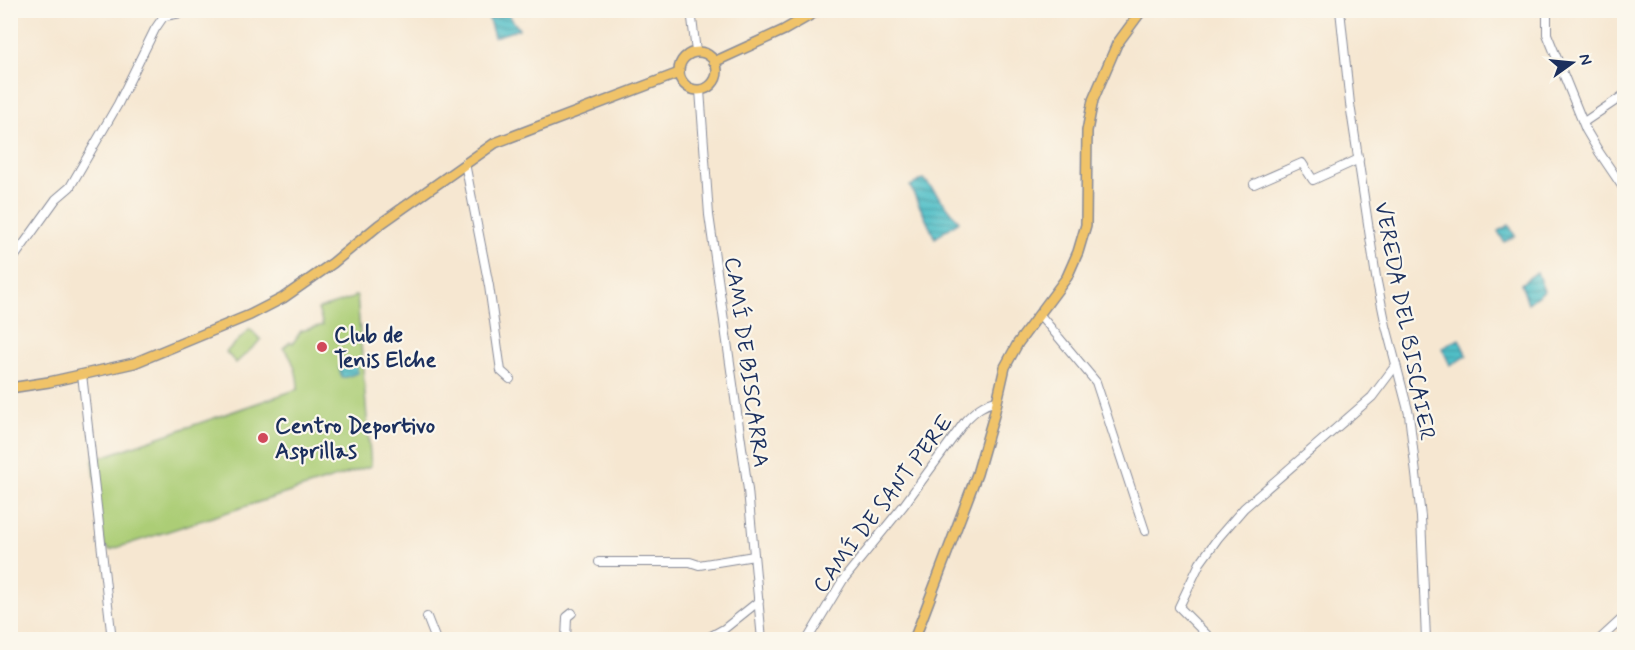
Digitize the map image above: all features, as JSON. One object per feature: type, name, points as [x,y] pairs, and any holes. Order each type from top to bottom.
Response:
[{"type":"main road","points":[[714,62],[784,30],[819,10]]},
{"type":"main road","points":[[914,639],[977,474],[1005,367],[1018,343],[1067,277],[1078,252],[1086,225],[1087,131],[1093,100],[1117,44],[1142,10]]},
{"type":"main road","points":[[696,52],[705,54],[714,62],[717,73],[708,87],[700,90],[687,86],[683,82],[679,73],[682,60],[688,55],[696,52]]},
{"type":"main road","points":[[10,388],[134,363],[250,315],[283,298],[333,263],[379,225],[495,143],[679,73]]},
{"type":"street","points":[[10,263],[56,199],[70,187],[118,104],[155,29],[166,13],[197,10]]},
{"type":"street","points":[[691,10],[696,52]]},
{"type":"street","name":"VEREDA DEL BISCAIER","points":[[1340,10],[1350,104],[1376,277],[1409,414],[1418,483],[1426,639]]},
{"type":"street","points":[[1547,10],[1547,34],[1586,130],[1624,189]]},
{"type":"street","name":"CAMÍ DE BISCARRA","points":[[700,90],[709,215],[748,490],[762,639]]},
{"type":"street","points":[[1584,122],[1624,95]]},
{"type":"street","points":[[1254,184],[1302,163],[1313,180],[1359,159]]},
{"type":"street","points":[[465,163],[489,286],[501,371],[510,379]]},
{"type":"street","points":[[1040,315],[1096,382],[1145,531]]},
{"type":"street","points":[[1212,639],[1179,607],[1200,564],[1212,546],[1245,508],[1372,397],[1396,365]]},
{"type":"street","points":[[82,375],[112,639]]},
{"type":"street","name":"CAMÍ DE SANT PERE","points":[[807,639],[843,580],[904,505],[966,420],[978,408],[997,401]]},
{"type":"street","points":[[599,562],[687,562],[699,566],[754,556]]},
{"type":"street","points":[[704,639],[724,629],[759,601]]},
{"type":"street","points":[[566,639],[567,616],[572,613]]},
{"type":"street","points":[[427,617],[436,639]]},
{"type":"street","points":[[1599,639],[1624,617]]},
{"type":"green space","name":"Centro Deportivo Asprillas","points":[[357,296],[371,466],[110,550],[104,546],[93,460],[298,389],[290,356],[283,348],[290,342],[293,343],[301,331],[323,325],[318,309]]},
{"type":"green space","points":[[250,329],[261,340],[236,363],[226,352]]},
{"type":"water","points":[[508,14],[519,29],[494,37],[489,19]]},
{"type":"water","points":[[924,179],[959,221],[935,238],[910,186]]},
{"type":"water","points":[[1509,225],[1515,236],[1504,242],[1498,231]]},
{"type":"water","points":[[1537,272],[1544,291],[1528,303],[1521,284]]},
{"type":"water","points":[[1459,339],[1467,356],[1450,365],[1442,348]]},
{"type":"water","points":[[355,362],[358,373],[342,378],[339,367]]},
{"type":"place","name":"Club de Tenis Elche","points":[[322,347]]},
{"type":"place","name":"Centro Deportivo Asprillas","points":[[263,438]]}]
